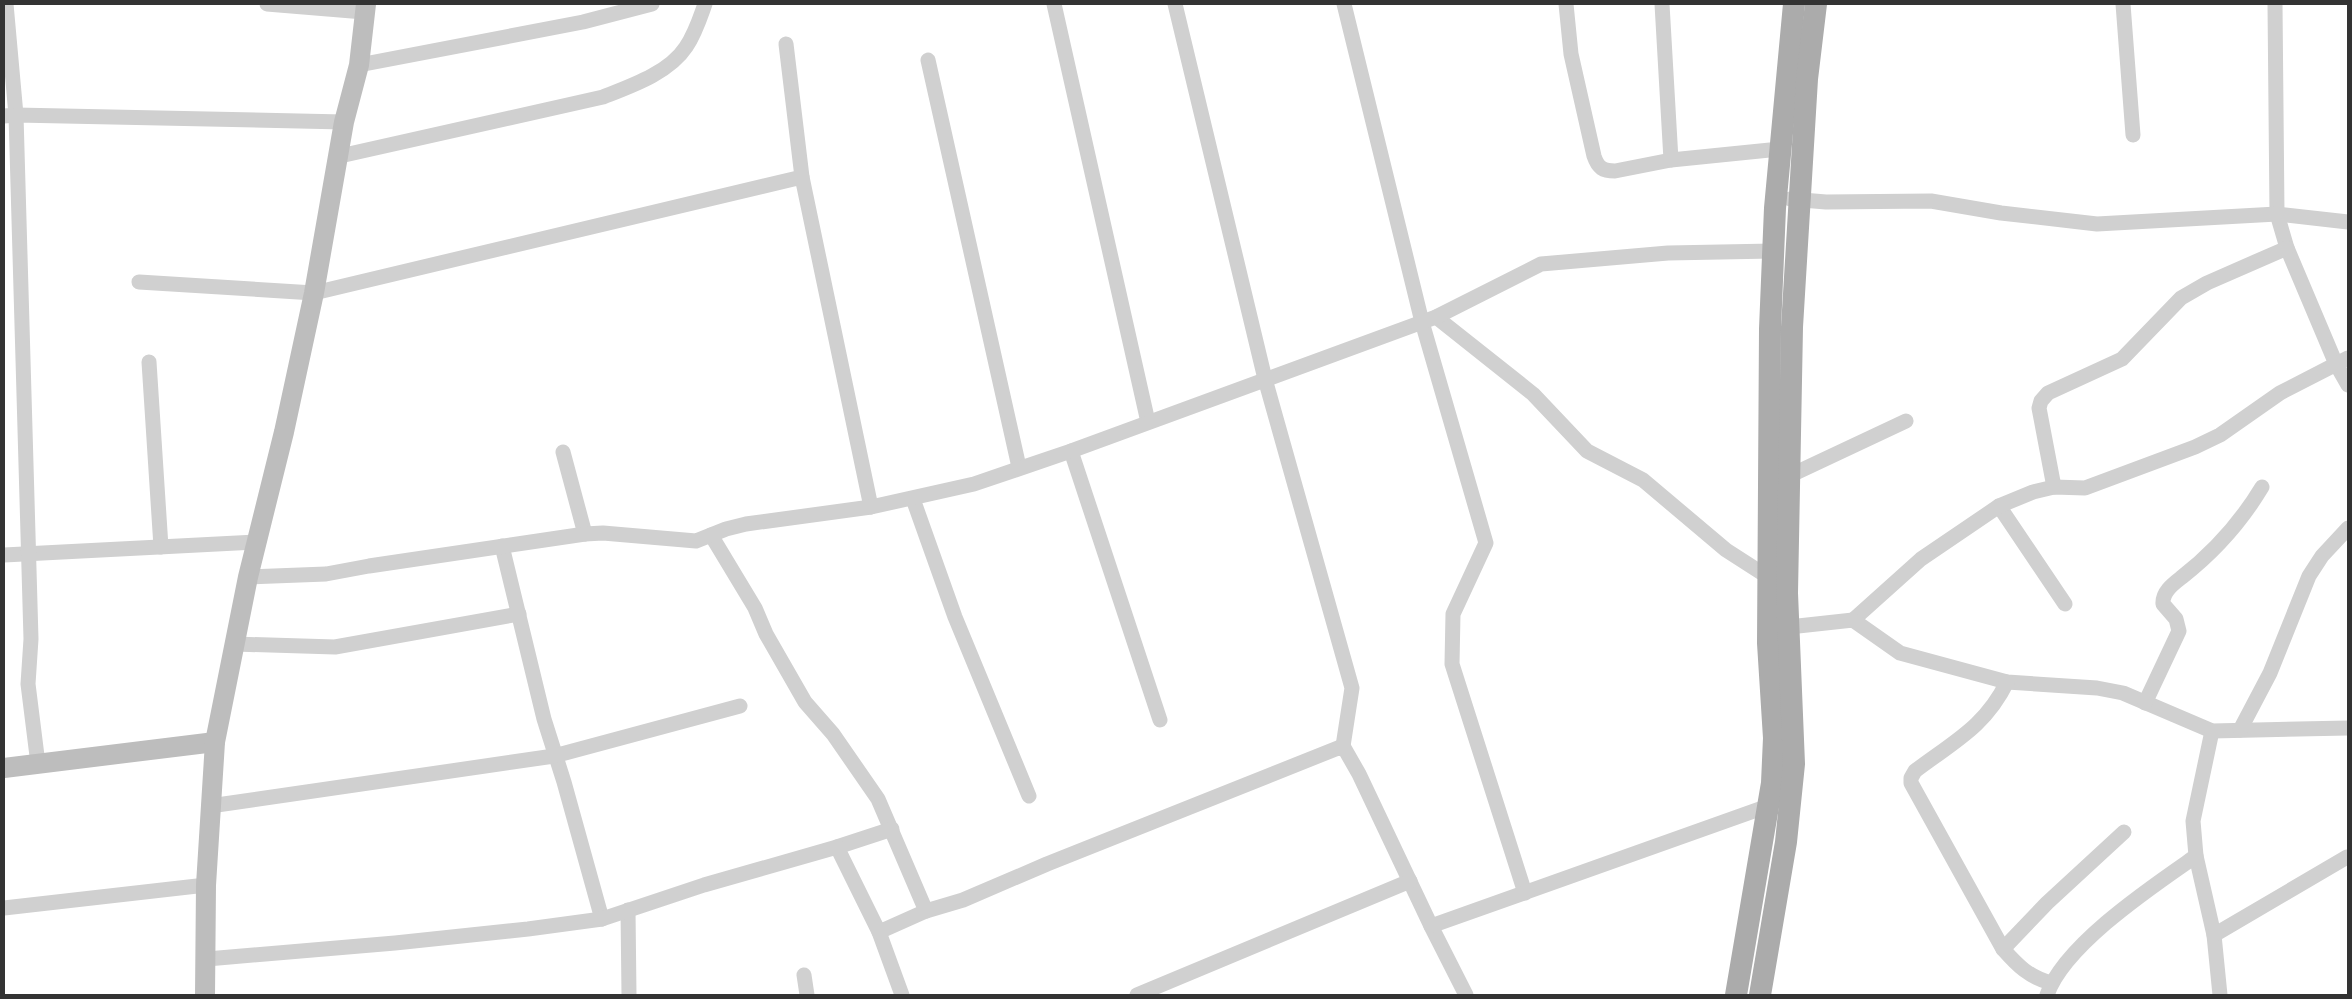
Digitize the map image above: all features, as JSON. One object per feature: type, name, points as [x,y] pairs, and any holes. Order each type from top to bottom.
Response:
[{"type":"main road","points":[[1736,995],[1768,806],[1774,738],[1768,643],[1769,349],[1776,198],[1794,4]]},
{"type":"main road","points":[[1760,995],[1786,842],[1794,764],[1787,593],[1792,327],[1807,79],[1816,4]]},
{"type":"street","points":[[6,4],[31,639],[28,684],[38,764]]},
{"type":"street","points":[[205,995],[207,959],[206,885],[215,742],[248,578],[284,432],[314,293],[340,156],[344,122],[359,65],[365,8],[267,4]]},
{"type":"street","points":[[359,65],[583,22],[652,4]]},
{"type":"street","points":[[340,156],[603,97],[625,88],[665,67],[678,57],[694,32],[705,4]]},
{"type":"street","points":[[1054,4],[1148,422]]},
{"type":"street","points":[[1175,4],[1265,379],[1352,688],[1343,746],[1359,774],[1466,995]]},
{"type":"street","points":[[1344,4],[1429,319],[1486,543],[1454,614],[1452,664],[1525,893]]},
{"type":"street","points":[[1566,4],[1571,54],[1596,163],[1606,171],[1615,171],[1671,160],[1780,149]]},
{"type":"street","points":[[1662,4],[1671,160]]},
{"type":"street","points":[[2123,4],[2133,135]]},
{"type":"street","points":[[2275,4],[2278,214],[2287,248],[2342,361],[2348,385]]},
{"type":"street","points":[[786,44],[802,177],[871,507]]},
{"type":"street","points":[[928,60],[1019,467]]},
{"type":"street","points":[[10,115],[344,122]]},
{"type":"street","points":[[139,282],[314,293],[802,177]]},
{"type":"street","points":[[1776,198],[1826,202],[1931,201],[2001,213],[2096,224],[2278,214],[2348,222]]},
{"type":"street","points":[[2054,486],[2039,408],[2040,401],[2048,393],[2122,359],[2180,298],[2287,248]]},
{"type":"street","points":[[248,578],[326,574],[585,534],[604,533],[696,541],[746,524],[871,507],[913,499],[974,484],[1019,467],[1071,451],[1429,319],[1540,264],[1668,253],[1773,251]]},
{"type":"street","points":[[1429,319],[1533,394],[1587,451],[1643,480],[1726,550],[1768,577]]},
{"type":"street","points":[[1789,626],[1853,620],[1921,559],[1999,506],[2033,492],[2054,486],[2085,488],[2195,447],[2220,436],[2280,392],[2342,361]]},
{"type":"street","points":[[149,362],[161,547]]},
{"type":"street","points":[[1789,476],[1906,421]]},
{"type":"street","points":[[1071,451],[1160,720]]},
{"type":"street","points":[[563,452],[585,534]]},
{"type":"street","points":[[2145,703],[2179,631],[2176,619],[2163,604],[2166,591],[2202,562],[2245,516],[2262,487]]},
{"type":"street","points":[[913,499],[955,617],[1029,796]]},
{"type":"street","points":[[1999,506],[2065,604]]},
{"type":"street","points":[[2240,730],[2270,673],[2308,576],[2322,556],[2348,528]]},
{"type":"street","points":[[711,535],[756,608],[766,634],[806,702],[833,734],[878,799],[926,911]]},
{"type":"street","points":[[4,554],[257,542]]},
{"type":"street","points":[[502,546],[554,756],[564,782],[602,919]]},
{"type":"street","points":[[234,644],[335,647],[518,614]]},
{"type":"street","points":[[1853,620],[1900,653],[2007,682],[2097,688],[2123,693],[2212,731],[2348,728]]},
{"type":"street","points":[[2007,682],[1997,702],[1974,729],[1915,772],[1911,778],[1911,784],[2003,949],[2022,970],[2049,989],[2089,937],[2138,897],[2196,856]]},
{"type":"street","points":[[210,806],[554,756],[740,706]]},
{"type":"street","points":[[2212,731],[2193,821],[2196,856],[2214,934],[2220,995]]},
{"type":"street","points":[[4,768],[215,742]]},
{"type":"street","points":[[879,932],[926,911],[963,900],[1047,864],[1343,746]]},
{"type":"street","points":[[1431,926],[1768,806]]},
{"type":"street","points":[[207,959],[395,944],[528,930],[602,919],[704,885],[892,829]]},
{"type":"street","points":[[2003,949],[2047,903],[2124,832]]},
{"type":"street","points":[[837,846],[879,932],[902,995]]},
{"type":"street","points":[[2214,934],[2347,857]]},
{"type":"street","points":[[1137,995],[1410,881]]},
{"type":"street","points":[[4,908],[206,885]]},
{"type":"street","points":[[628,910],[629,995]]},
{"type":"street","points":[[804,975],[807,995]]}]
